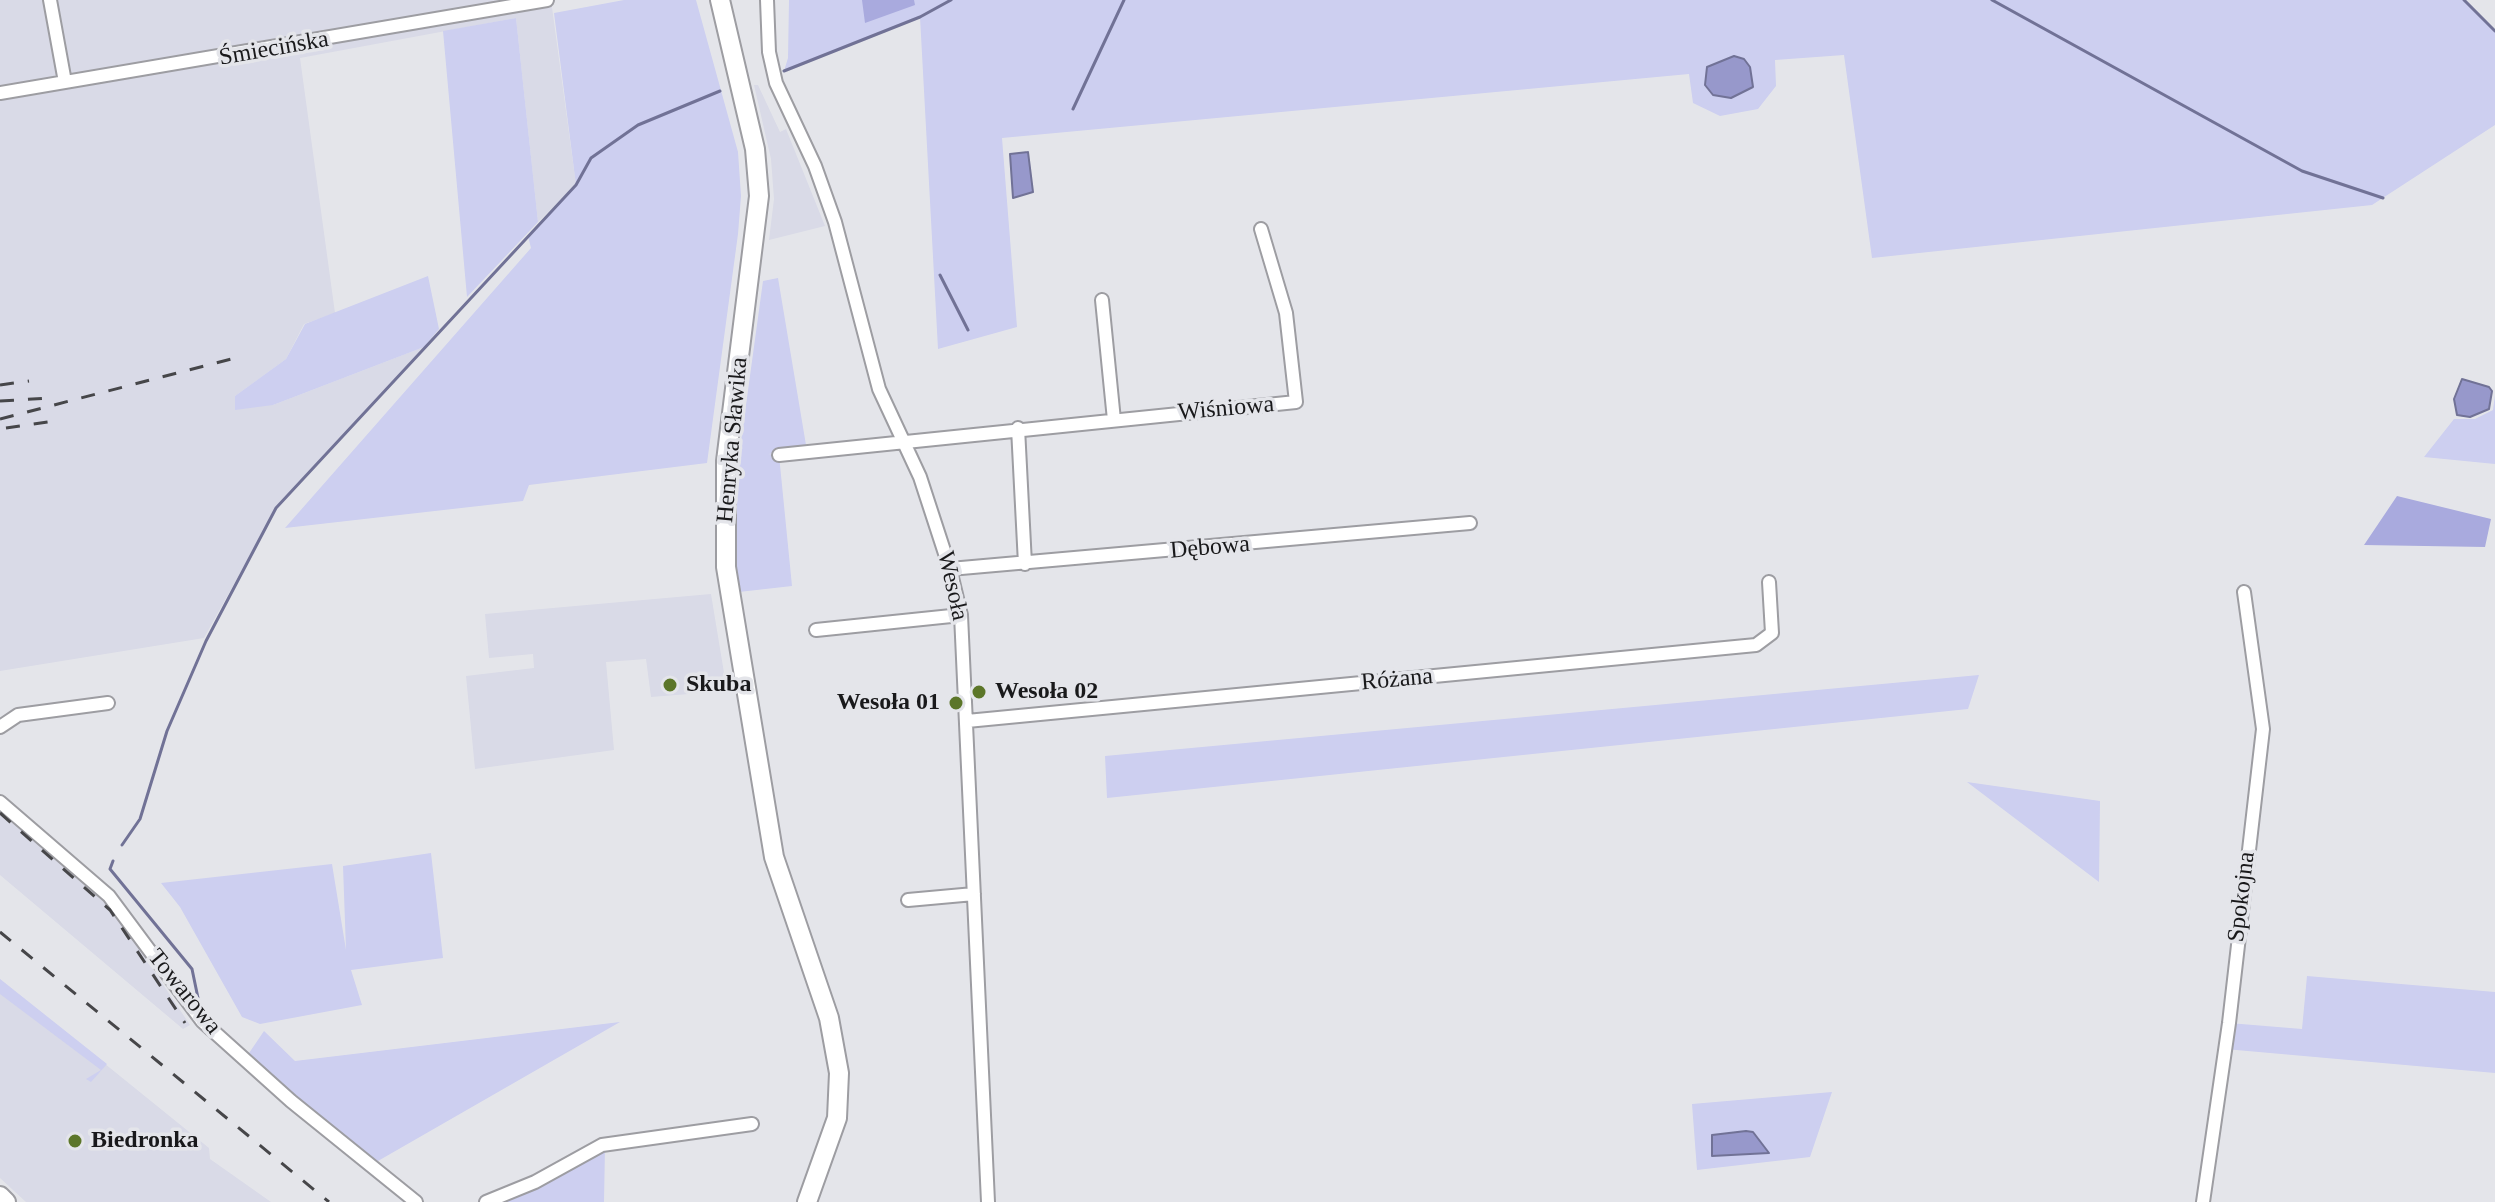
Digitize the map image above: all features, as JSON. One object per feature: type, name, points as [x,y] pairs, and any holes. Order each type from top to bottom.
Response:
[{"type":"main road","name":"Henryka Sławika","points":[[720,0],[755,149],[759,196],[726,461],[726,567],[774,857],[829,1018],[839,1073],[837,1118],[807,1202]]},
{"type":"main road","points":[[0,1196],[6,1202]]},
{"type":"street","points":[[50,0],[65,82]]},
{"type":"street","name":"Śmiecińska","points":[[0,93],[232,57],[547,0]]},
{"type":"street","name":"Wesoła","points":[[767,0],[771,66],[835,222],[879,389],[920,477],[950,569],[961,615],[988,1202]]},
{"type":"street","name":"Wiśniowa","points":[[779,455],[1018,428],[1296,402],[1286,313],[1261,229]]},
{"type":"street","points":[[1102,300],[1114,420]]},
{"type":"street","points":[[1018,428],[1025,564]]},
{"type":"street","name":"Dębowa","points":[[950,569],[1470,523]]},
{"type":"street","name":"Różana","points":[[967,721],[1756,645],[1772,633],[1769,582]]},
{"type":"street","name":"Spokojna","points":[[2203,1202],[2229,1023],[2263,729],[2244,592]]},
{"type":"street","points":[[816,630],[961,615]]},
{"type":"street","points":[[0,727],[18,715],[108,703]]},
{"type":"street","name":"Towarowa","points":[[0,802],[109,896],[202,1021],[291,1101],[416,1202]]},
{"type":"street","points":[[908,900],[974,894]]},
{"type":"street","points":[[486,1202],[535,1182],[602,1145],[752,1124]]},
{"type":"shaded area","points":[[0,0],[551,0],[576,185],[538,222],[516,18],[300,58],[335,313],[304,324],[286,359],[235,396],[273,405],[424,347],[276,508],[204,638],[0,671]]},
{"type":"shaded area","points":[[624,0],[696,0],[738,152],[741,196],[738,234],[707,463],[529,485],[523,501],[285,528],[531,248],[528,236],[576,185],[554,13]]},
{"type":"shaded area","points":[[789,0],[2464,0],[2495,31],[2495,125],[2372,205],[1872,258],[1844,55],[1775,60],[1776,86],[1758,109],[1720,116],[1693,103],[1689,74],[1002,138],[1017,327],[938,349],[920,17],[784,71],[788,58]]},
{"type":"shaded area","points":[[862,0],[914,0],[915,5],[865,23]]},
{"type":"shaded area","points":[[516,18],[538,222],[467,297],[443,31]]},
{"type":"shaded area","points":[[1734,56],[1744,59],[1750,67],[1753,87],[1731,98],[1713,95],[1705,85],[1707,67]]},
{"type":"shaded area","points":[[754,85],[758,85],[780,132],[786,129],[825,226],[769,240],[774,199],[771,159]]},
{"type":"shaded area","points":[[1028,152],[1033,192],[1013,198],[1010,154]]},
{"type":"shaded area","points":[[428,276],[439,329],[424,347],[273,405],[235,410],[235,396],[286,359],[305,324]]},
{"type":"shaded area","points":[[778,278],[807,451],[768,454],[779,455],[792,586],[730,593],[724,514],[739,456],[763,281]]},
{"type":"shaded area","points":[[2462,379],[2489,387],[2492,391],[2489,409],[2470,417],[2457,415],[2454,399]]},
{"type":"shaded area","points":[[2495,395],[2495,464],[2424,457],[2454,419],[2475,419],[2493,410]]},
{"type":"shaded area","points":[[2397,496],[2491,519],[2485,547],[2364,545]]},
{"type":"shaded area","points":[[711,594],[727,691],[651,697],[646,659],[606,662],[614,750],[475,769],[466,676],[534,668],[533,654],[489,658],[485,614]]},
{"type":"shaded area","points":[[1979,675],[1968,709],[1107,798],[1105,756]]},
{"type":"shaded area","points":[[1967,782],[2100,801],[2099,882]]},
{"type":"shaded area","points":[[0,810],[114,911],[190,1025],[183,1029],[0,875]]},
{"type":"shaded area","points":[[431,853],[443,958],[351,970],[362,1005],[260,1024],[242,1017],[180,907],[161,883],[332,864],[346,950],[343,866]]},
{"type":"shaded area","points":[[2307,976],[2495,992],[2495,1073],[2225,1049],[2229,1023],[2302,1029]]},
{"type":"shaded area","points":[[0,979],[209,1148],[210,1159],[271,1202],[26,1202],[0,1178]]},
{"type":"shaded area","points":[[0,979],[107,1064],[91,1082],[86,1079],[101,1070],[0,994]]},
{"type":"shaded area","points":[[620,1022],[371,1165],[245,1059],[264,1031],[295,1061]]},
{"type":"shaded area","points":[[1832,1092],[1810,1157],[1697,1170],[1692,1104]]},
{"type":"shaded area","points":[[1753,1132],[1769,1153],[1712,1156],[1712,1135]]},
{"type":"shaded area","points":[[605,1147],[604,1202],[491,1202]]},
{"type":"waterway","points":[[784,71],[920,17],[951,0]]},
{"type":"waterway","points":[[1073,109],[1124,0]]},
{"type":"waterway","points":[[1992,0],[2302,171],[2383,198]]},
{"type":"waterway","points":[[2464,0],[2495,31]]},
{"type":"waterway","points":[[122,845],[140,819],[167,731],[206,641],[276,508],[576,185],[591,158],[638,125],[720,91]]},
{"type":"waterway","points":[[940,275],[968,330]]},
{"type":"waterway","points":[[113,861],[110,869],[192,969],[198,998]]},
{"type":"railway","points":[[0,419],[235,358]]},
{"type":"railway","points":[[0,385],[29,381]]},
{"type":"railway","points":[[0,401],[51,398]]},
{"type":"railway","points":[[6,428],[61,420]]},
{"type":"railway","points":[[0,813],[110,910],[185,1023]]},
{"type":"railway","points":[[0,932],[329,1202]]},
{"type":"place","name":"Skuba","points":[[670,685]]},
{"type":"place","name":"Wesoła 02","points":[[979,692]]},
{"type":"place","name":"Wesoła 01","points":[[956,703]]},
{"type":"place","name":"Biedronka","points":[[75,1141]]}]
